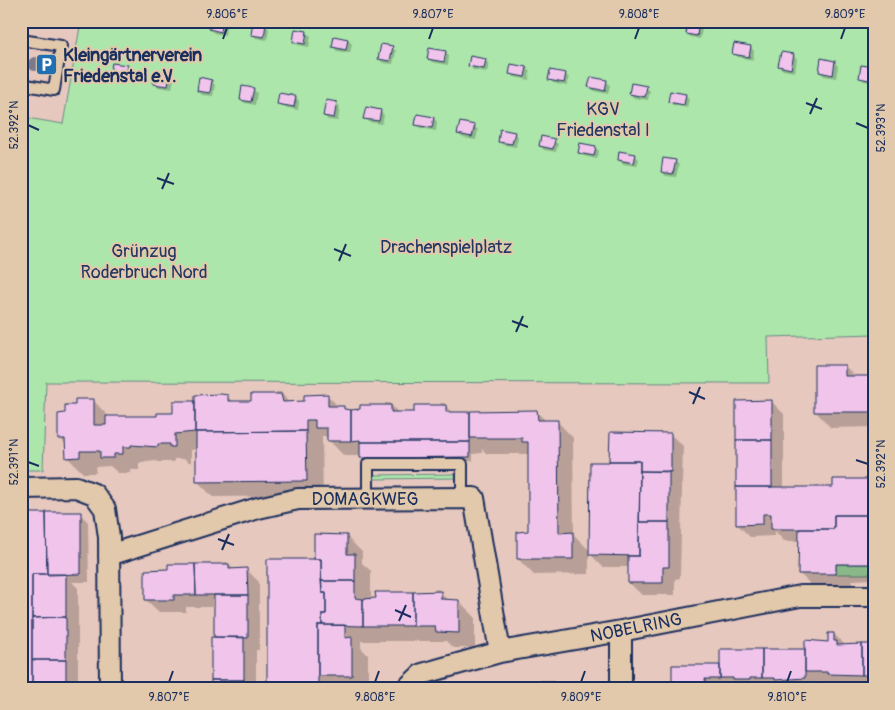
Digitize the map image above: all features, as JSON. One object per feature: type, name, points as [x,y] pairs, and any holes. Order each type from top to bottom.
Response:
[{"type":"street","points":[[22,488],[76,487],[94,494],[105,509],[109,536],[110,689]]},
{"type":"street","points":[[462,498],[474,498],[500,652]]},
{"type":"street","name":"DOMAGKWEG","points":[[108,555],[258,508],[298,500],[462,498]]},
{"type":"street","name":"NOBELRING","points":[[406,689],[422,674],[500,652],[621,631],[800,596],[874,596]]},
{"type":"street","points":[[621,631],[621,689]]},
{"type":"lane","points":[[21,40],[61,46],[54,90],[21,84]]},
{"type":"lane","points":[[368,499],[368,464],[462,464],[462,498]]},
{"type":"green space","name":"Grünzug Roderbruch Nord","points":[[81,21],[874,21],[874,334],[768,337],[769,383],[46,382],[43,470],[21,470],[21,117],[63,124]]},
{"type":"green space","points":[[455,474],[456,478],[374,479],[374,475]]},
{"type":"green space","points":[[836,564],[874,564],[874,574],[836,574]]},
{"type":"building","points":[[210,21],[223,21],[221,32],[209,29]]},
{"type":"building","points":[[253,21],[266,24],[264,37],[251,35]]},
{"type":"building","points":[[688,21],[699,21],[697,36],[686,34]]},
{"type":"building","points":[[295,29],[307,31],[305,44],[293,42]]},
{"type":"building","points":[[334,36],[348,39],[346,50],[332,47]]},
{"type":"building","points":[[734,43],[751,46],[749,57],[732,54]]},
{"type":"building","points":[[381,44],[393,46],[390,61],[378,59]]},
{"type":"building","points":[[429,48],[446,51],[444,62],[427,59]]},
{"type":"building","points":[[781,52],[794,54],[791,69],[778,66]]},
{"type":"building","points":[[470,56],[486,59],[484,69],[468,66]]},
{"type":"building","points":[[821,58],[835,61],[833,75],[819,72]]},
{"type":"building","points":[[112,63],[128,65],[126,76],[110,73]]},
{"type":"building","points":[[511,64],[527,67],[525,77],[509,74]]},
{"type":"building","points":[[861,65],[874,67],[874,81],[859,78]]},
{"type":"building","points":[[155,70],[170,73],[168,86],[153,84]]},
{"type":"building","points":[[550,70],[566,73],[564,83],[548,80]]},
{"type":"building","points":[[199,77],[212,80],[210,93],[197,91]]},
{"type":"building","points":[[591,77],[607,80],[605,91],[588,87]]},
{"type":"building","points":[[631,83],[647,86],[645,97],[629,94]]},
{"type":"building","points":[[242,86],[254,88],[251,102],[240,100]]},
{"type":"building","points":[[670,91],[686,94],[684,105],[668,102]]},
{"type":"building","points":[[279,93],[296,96],[294,107],[277,104]]},
{"type":"building","points":[[326,100],[337,102],[334,118],[323,116]]},
{"type":"building","points":[[366,107],[381,110],[379,121],[363,119]]},
{"type":"building","points":[[417,114],[434,117],[432,128],[415,125]]},
{"type":"building","points":[[460,122],[475,125],[472,137],[457,134]]},
{"type":"building","points":[[500,129],[515,132],[512,144],[498,142]]},
{"type":"building","points":[[541,136],[555,139],[553,149],[539,146]]},
{"type":"building","points":[[580,143],[596,146],[594,156],[578,153]]},
{"type":"building","points":[[619,151],[636,154],[634,163],[618,160]]},
{"type":"building","points":[[663,158],[676,160],[673,174],[661,172]]},
{"type":"building","points":[[814,365],[845,365],[845,376],[874,376],[874,412],[814,412]]},
{"type":"building","points":[[251,394],[281,394],[283,402],[304,401],[304,395],[328,394],[328,406],[344,406],[344,409],[351,410],[351,441],[327,441],[327,428],[315,428],[315,420],[306,420],[306,431],[195,432],[195,395],[228,395],[228,401],[251,401]]},
{"type":"building","points":[[75,399],[94,399],[94,425],[106,425],[106,416],[157,416],[157,413],[173,413],[173,401],[195,401],[195,432],[175,434],[175,447],[170,447],[170,444],[158,444],[158,447],[131,445],[131,447],[123,447],[123,454],[114,454],[114,458],[100,458],[100,451],[80,451],[80,457],[66,458],[65,439],[58,439],[58,414],[65,413],[65,405],[75,405]]},
{"type":"building","points":[[772,400],[772,440],[736,440],[736,401]]},
{"type":"building","points":[[360,405],[391,405],[391,412],[414,412],[414,405],[446,405],[446,412],[470,412],[470,442],[351,441],[351,410],[360,409]]},
{"type":"building","points":[[537,410],[538,420],[558,420],[559,533],[573,532],[573,559],[517,559],[517,532],[528,531],[528,442],[522,442],[522,438],[470,438],[470,411]]},
{"type":"building","points":[[306,431],[307,481],[196,482],[196,432]]},
{"type":"building","points":[[610,432],[671,433],[671,472],[640,471],[640,461],[609,461]]},
{"type":"building","points":[[736,440],[772,440],[772,487],[736,487]]},
{"type":"building","points":[[360,442],[470,442],[470,457],[360,458]]},
{"type":"building","points":[[640,461],[639,556],[589,555],[590,462]]},
{"type":"building","points":[[640,471],[669,471],[669,522],[639,522]]},
{"type":"building","points":[[833,479],[874,479],[874,515],[834,515],[834,529],[771,529],[771,514],[763,514],[763,524],[736,525],[736,487],[833,487]]},
{"type":"building","points":[[46,512],[81,512],[81,574],[47,575]]},
{"type":"building","points":[[21,513],[46,513],[47,574],[32,574],[32,689],[21,689]]},
{"type":"building","points":[[834,515],[874,515],[874,564],[836,564],[836,574],[798,574],[799,529],[834,529]]},
{"type":"building","points":[[639,522],[669,522],[669,567],[663,567],[663,583],[628,583],[628,556],[639,556]]},
{"type":"building","points":[[314,534],[347,535],[347,554],[355,554],[355,581],[321,581],[321,559],[314,559]]},
{"type":"building","points":[[267,559],[321,559],[322,593],[326,593],[326,614],[322,614],[322,625],[318,625],[318,689],[267,689]]},
{"type":"building","points":[[168,564],[195,564],[196,595],[174,595],[174,600],[145,600],[145,570],[168,569]]},
{"type":"building","points":[[195,564],[229,564],[229,569],[247,568],[248,595],[196,595]]},
{"type":"building","points":[[32,574],[66,574],[66,617],[32,618]]},
{"type":"building","points":[[321,581],[355,581],[355,598],[363,599],[363,626],[322,625],[322,614],[326,614],[326,593],[322,593]]},
{"type":"building","points":[[441,591],[441,599],[459,600],[459,633],[436,632],[435,626],[413,626],[413,592]]},
{"type":"building","points":[[375,592],[413,592],[413,626],[363,626],[363,599],[376,598]]},
{"type":"building","points":[[214,595],[248,595],[248,638],[214,637]]},
{"type":"building","points":[[66,617],[66,660],[32,660],[32,618]]},
{"type":"building","points":[[318,625],[345,625],[345,638],[352,637],[352,676],[318,676]]},
{"type":"building","points":[[828,633],[834,633],[834,641],[837,641],[837,645],[862,644],[862,675],[805,672],[805,640],[828,642]]},
{"type":"building","points":[[211,637],[244,637],[244,680],[211,680]]},
{"type":"building","points":[[862,644],[873,644],[874,675],[862,675]]},
{"type":"building","points":[[720,649],[762,649],[762,678],[733,680],[733,678],[720,678]]},
{"type":"building","points":[[762,649],[805,649],[805,678],[775,680],[775,678],[762,678]]},
{"type":"building","points":[[32,660],[66,660],[66,689],[32,689]]},
{"type":"building","points":[[672,665],[720,665],[720,679],[705,679],[706,689],[672,689]]},
{"type":"building","points":[[211,680],[244,680],[244,689],[211,689]]},
{"type":"building","points":[[553,681],[553,684],[559,684],[558,689],[507,689],[507,686],[533,686],[533,682]]},
{"type":"place","name":"Kleingärtnerverein Friedenstal e.V.","points":[[47,65]]},
{"type":"park label","name":"KGV Friedenstal I","points":[[603,119]]},
{"type":"park label","name":"Drachenspielplatz","points":[[446,247]]}]
